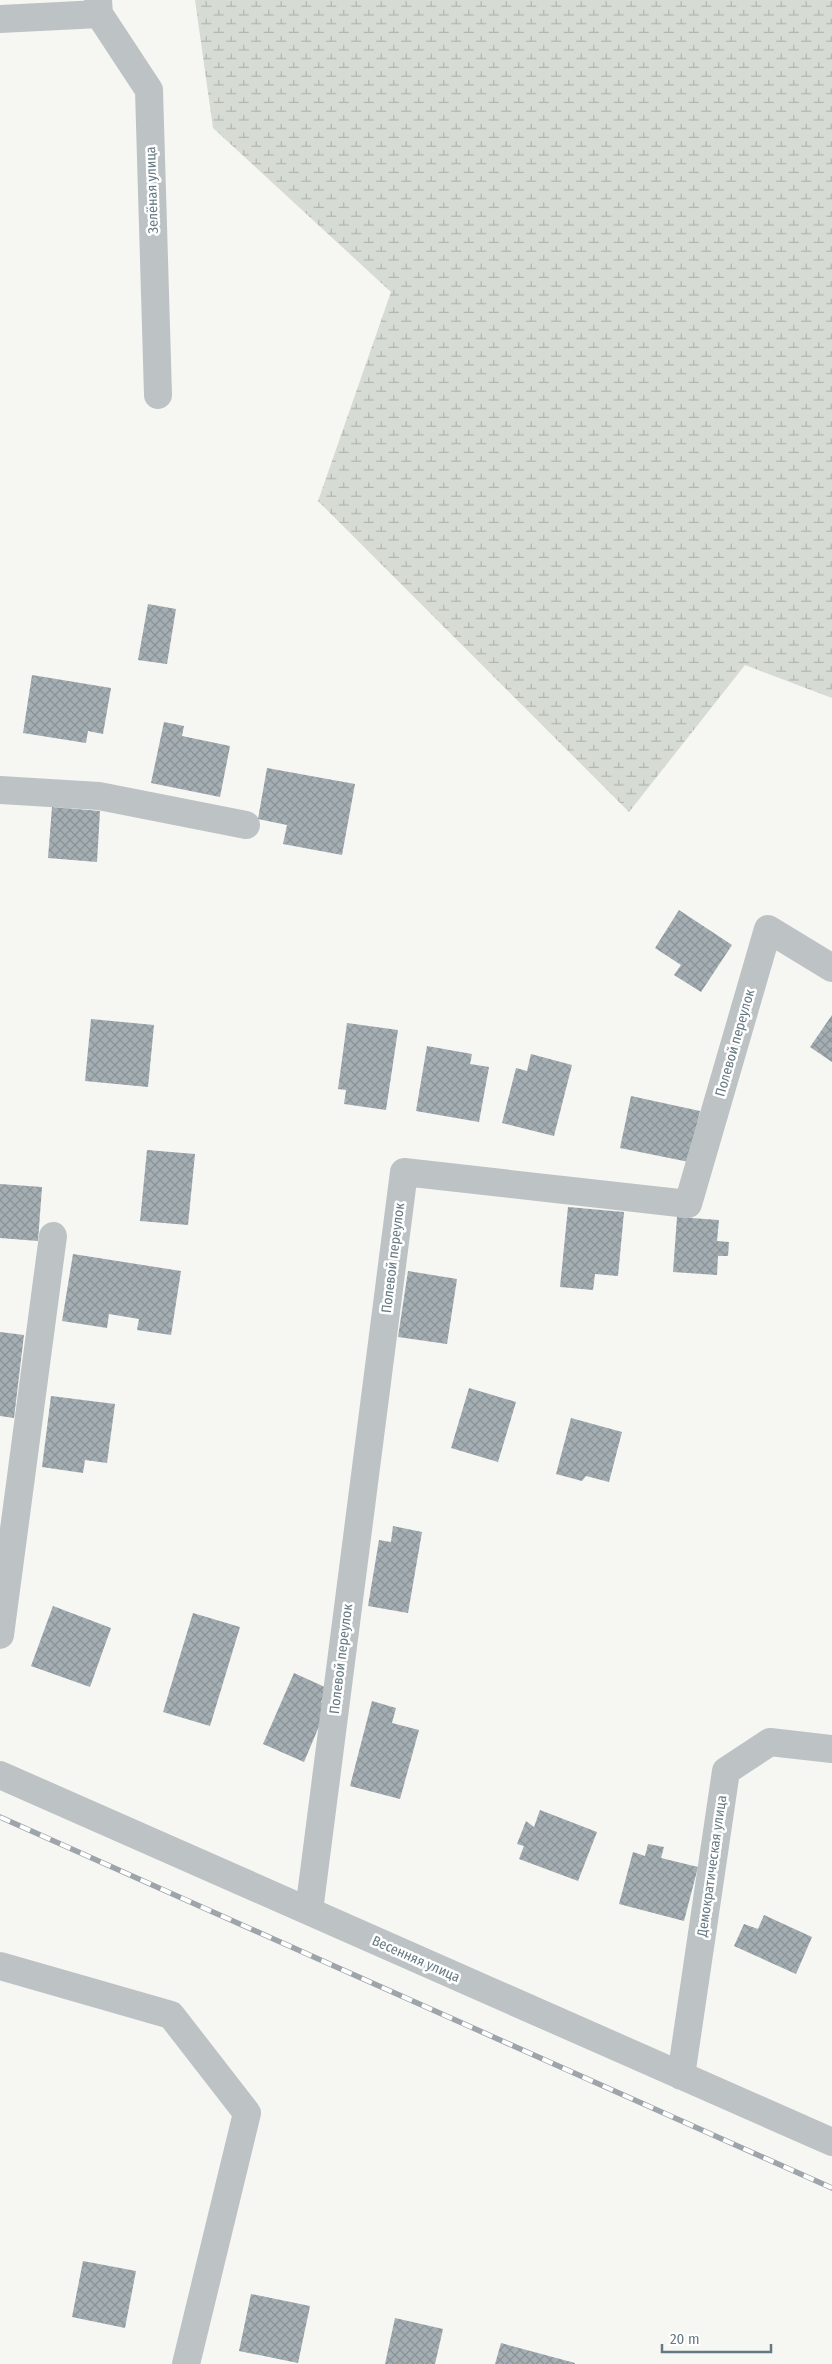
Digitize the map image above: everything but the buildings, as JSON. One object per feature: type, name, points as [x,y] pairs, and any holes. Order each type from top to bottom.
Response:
[{"type":"street","points":[[0,19],[98,7]]},
{"type":"street","name":"Зелёная улица","points":[[98,7],[149,90],[158,395]]},
{"type":"street","points":[[0,790],[99,796],[246,825]]},
{"type":"street","name":"Полевой переулок","points":[[309,1911],[404,1172],[688,1204],[768,929],[832,968]]},
{"type":"street","points":[[0,1635],[53,1236]]},
{"type":"street","name":"Демократическая улица","points":[[681,2076],[726,1771],[770,1742],[832,1749]]},
{"type":"street","name":"Весенняя улица","points":[[0,1775],[832,2142]]},
{"type":"street","points":[[0,1966],[171,2015],[248,2113],[186,2364]]},
{"type":"green space","points":[[195,0],[832,0],[832,698],[745,665],[629,812],[318,501],[391,292],[213,128]]},
{"type":"railway","points":[[0,1817],[832,2188]]}]
